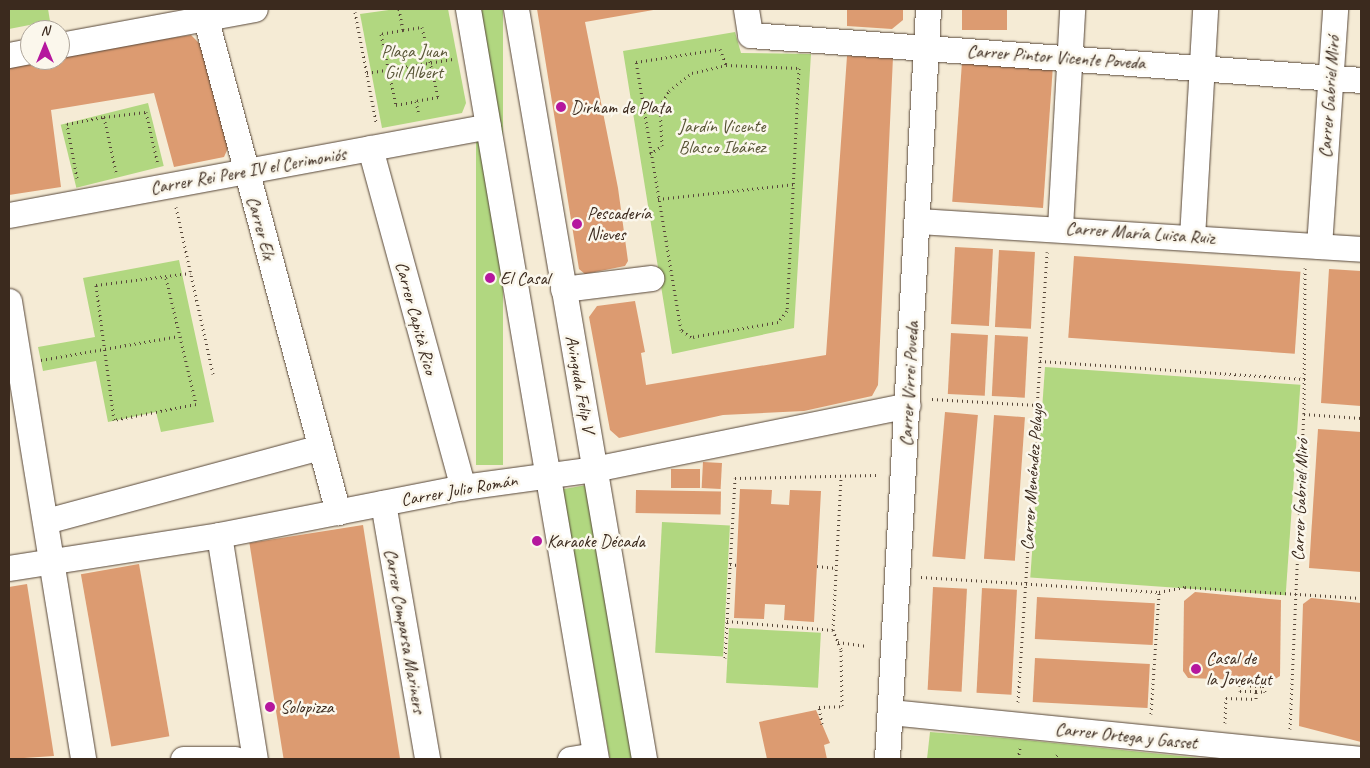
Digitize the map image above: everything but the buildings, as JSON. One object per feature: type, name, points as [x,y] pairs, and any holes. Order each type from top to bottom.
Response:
[{"type":"street","points":[[70,43],[204,13],[256,9]]},
{"type":"street","points":[[468,9],[595,757],[570,759]]},
{"type":"street","name":"Avinguda Felip V","points":[[516,9],[644,759]]},
{"type":"street","name":"Carrer Pintor Vicente Poveda","points":[[746,9],[750,35],[1361,80]]},
{"type":"street","name":"Carrer Virrei Poveda","points":[[887,759],[920,402],[919,221],[928,9]]},
{"type":"street","points":[[1054,237],[1070,59],[1072,9]]},
{"type":"street","points":[[1192,237],[1205,9]]},
{"type":"street","name":"Carrer Gabriel Miró","points":[[1312,255],[1331,78],[1335,9]]},
{"type":"street","name":"Carrer Elx","points":[[204,13],[338,512]]},
{"type":"street","name":"Carrer Rei Pere IV el Cerimoniós","points":[[9,215],[165,178],[246,171],[374,140],[488,126]]},
{"type":"street","name":"Carrer Capità Rico","points":[[374,140],[463,487]]},
{"type":"street","name":"Carrer María Luisa Ruiz","points":[[919,221],[1054,237],[1192,237],[1312,255],[1361,249]]},
{"type":"street","points":[[563,289],[651,278]]},
{"type":"street","points":[[9,301],[53,562],[83,759]]},
{"type":"street","name":"Carrer Julio Román","points":[[9,568],[218,535],[463,487],[594,469],[920,402]]},
{"type":"street","points":[[46,521],[320,447]]},
{"type":"street","name":"Carrer Comparsa Mariners","points":[[383,503],[427,759]]},
{"type":"street","points":[[218,535],[255,759]]},
{"type":"street","name":"Carrer Ortega y Gasset","points":[[890,712],[1361,759]]},
{"type":"street","points":[[183,759],[235,759]]},
{"type":"path","points":[[400,9],[403,30]]},
{"type":"path","points":[[355,12],[367,73],[374,140]]},
{"type":"path","points":[[422,27],[430,63],[438,97],[396,104],[381,34],[422,27]]},
{"type":"path","points":[[650,154],[662,146],[660,106],[669,91],[692,73],[726,65],[799,68],[795,184],[787,311],[778,322],[691,337],[681,330],[650,154],[636,62],[720,49],[726,65]]},
{"type":"path","points":[[367,73],[461,57]]},
{"type":"path","points":[[416,101],[421,123]]},
{"type":"path","points":[[79,187],[67,124],[146,112],[190,273],[212,374]]},
{"type":"path","points":[[104,117],[118,180]]},
{"type":"path","points":[[658,199],[795,184]]},
{"type":"path","name":"Carrer Menéndez Pelayo","points":[[1017,708],[1040,361],[1054,237]]},
{"type":"path","name":"Carrer Gabriel Miró","points":[[1289,737],[1304,414],[1305,379],[1301,365],[1312,255]]},
{"type":"path","points":[[166,278],[196,404],[114,420],[96,285],[166,278],[190,273]]},
{"type":"path","points":[[41,360],[179,336]]},
{"type":"path","points":[[1040,361],[1305,379]]},
{"type":"path","points":[[920,402],[1037,405]]},
{"type":"path","points":[[1304,414],[1361,418]]},
{"type":"path","points":[[725,658],[735,478],[876,475]]},
{"type":"path","points":[[822,724],[819,707],[842,706],[838,642],[833,630],[841,477]]},
{"type":"path","points":[[730,564],[737,565]]},
{"type":"path","points":[[817,566],[836,568]]},
{"type":"path","points":[[921,577],[1159,592],[1185,587],[1361,598]]},
{"type":"path","points":[[1150,721],[1159,592]]},
{"type":"path","points":[[727,621],[833,630]]},
{"type":"path","points":[[838,642],[866,646]]},
{"type":"path","points":[[1262,681],[1265,692],[1240,691],[1240,685],[1262,686]]},
{"type":"path","points":[[1225,730],[1226,698],[1256,699],[1256,691]]},
{"type":"path","points":[[1018,759],[1020,748]]},
{"type":"green space","points":[[9,9],[48,9],[50,20],[20,20],[20,27],[9,29]]},
{"type":"green space","name":"Plaça Juan Gil Albert","points":[[396,9],[448,9],[466,103],[462,113],[382,128],[360,14]]},
{"type":"green space","points":[[476,9],[503,9],[503,465],[476,465]]},
{"type":"green space","name":"Jardín Vicente Blasco Ibáñez","points":[[735,32],[741,53],[811,54],[794,328],[672,354],[623,51]]},
{"type":"green space","points":[[148,103],[164,166],[76,188],[61,125]]},
{"type":"green space","points":[[179,260],[214,422],[161,432],[156,412],[108,422],[96,361],[43,371],[38,347],[95,337],[83,278]]},
{"type":"green space","points":[[1045,367],[1300,385],[1286,595],[1030,577]]},
{"type":"green space","points":[[587,485],[635,759],[610,759],[562,489]]},
{"type":"green space","points":[[662,522],[730,526],[723,656],[655,653]]},
{"type":"green space","points":[[729,628],[821,633],[818,688],[726,683]]},
{"type":"green space","points":[[930,732],[1016,739],[1209,759],[927,759]]},
{"type":"place","name":"Dirham de Plata","points":[[561,107]]},
{"type":"place","name":"Pescadería Nieves","points":[[577,224]]},
{"type":"place","name":"El Casal","points":[[490,278]]},
{"type":"place","name":"Karaoke Década","points":[[537,541]]},
{"type":"place","name":"Casal de la Joventut","points":[[1196,669]]},
{"type":"place","name":"Solopizza","points":[[270,707]]}]
